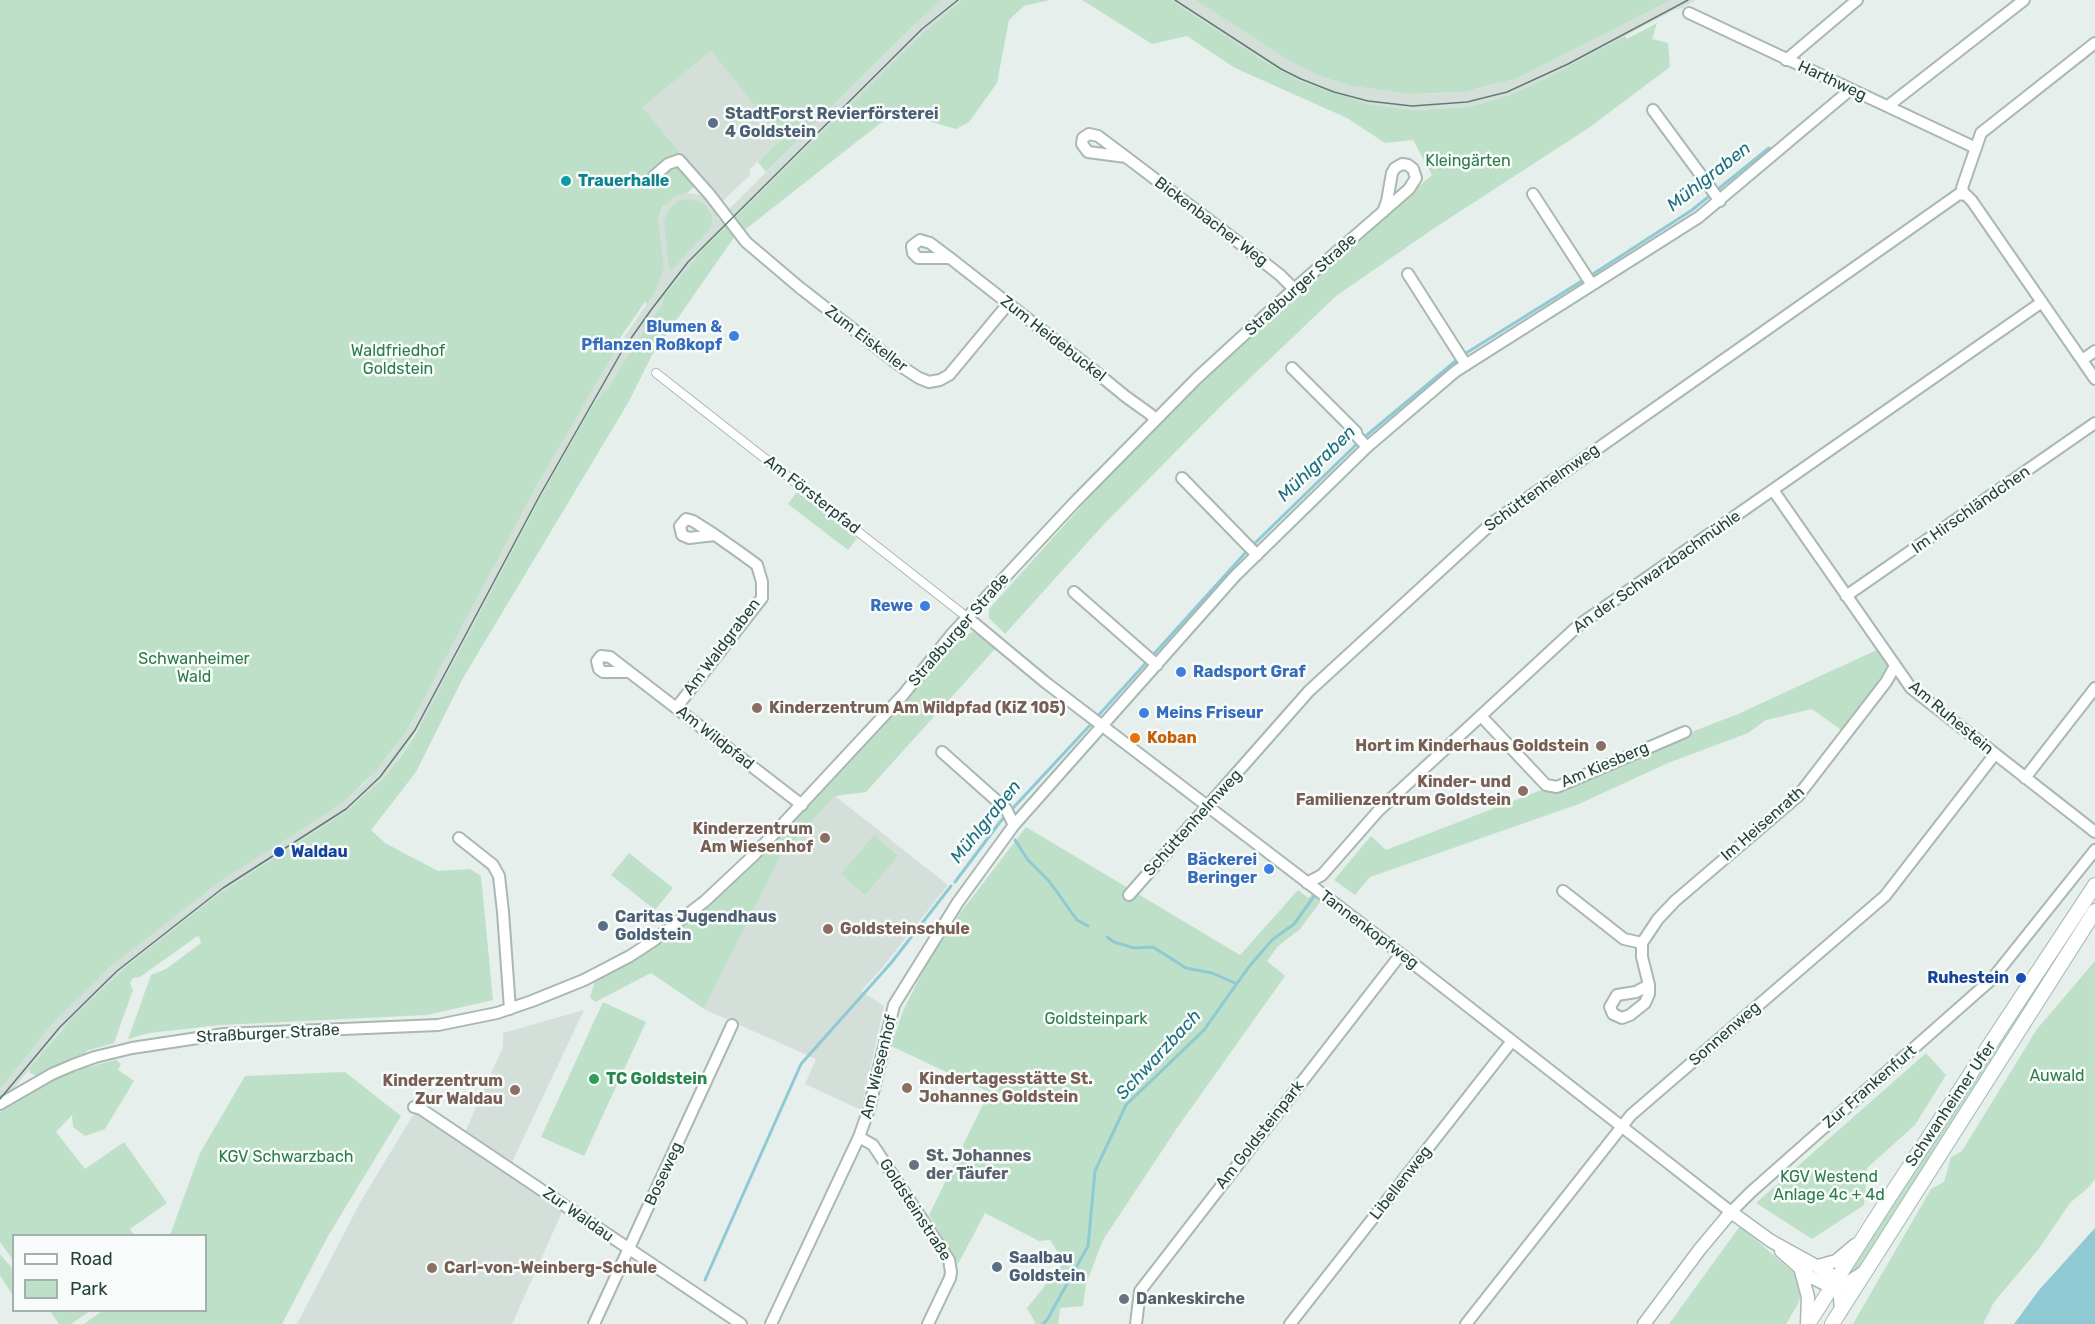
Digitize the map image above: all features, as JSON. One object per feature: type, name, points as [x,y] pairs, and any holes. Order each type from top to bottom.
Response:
[{"type":"main road","name":"Schwanheimer Ufer","points":[[1807,1324],[2095,885]]},
{"type":"main road","name":"Schwanheimer Ufer","points":[[1832,1324],[2095,911]]},
{"type":"street","points":[[1786,60],[1857,0]]},
{"type":"street","points":[[1888,106],[2025,0]]},
{"type":"street","name":"Harthweg","points":[[1689,13],[1976,148]]},
{"type":"street","points":[[2095,43],[1981,133],[1962,188],[1962,194],[1972,201],[2095,379]]},
{"type":"street","name":"Am Wiesenhof","points":[[771,1324],[859,1137],[869,1109],[894,1005],[958,902],[1014,825],[1104,725],[1152,661],[1235,576],[1253,551],[1362,442],[1456,371],[1463,359],[1588,279],[1699,217],[1715,195],[1850,90]]},
{"type":"street","points":[[1653,110],[1715,195]]},
{"type":"street","name":"Bickenbacher Weg","points":[[1126,157],[1280,275],[1294,289]]},
{"type":"street","name":"Zum Eiskeller","points":[[654,177],[662,168],[679,160],[710,195],[746,242],[790,280],[900,366],[929,382],[949,375],[1008,303]]},
{"type":"street","points":[[1533,194],[1588,279]]},
{"type":"street","name":"Schüttenhelmweg","points":[[1129,895],[1309,692],[1502,514],[1962,194]]},
{"type":"street","name":"Straßburger Straße","points":[[0,1104],[52,1074],[73,1065],[132,1048],[224,1034],[438,1025],[510,1009],[584,980],[653,941],[730,878],[802,806],[903,695],[937,650],[1155,419],[1294,289],[1383,212]]},
{"type":"street","name":"Zum Heidebuckel","points":[[950,258],[1155,419]]},
{"type":"street","points":[[1408,274],[1463,359]]},
{"type":"street","name":"An der Schwarzbachmühle","points":[[1306,883],[1322,875],[1379,810],[1579,625],[2042,302]]},
{"type":"street","points":[[2082,360],[2095,351]]},
{"type":"street","points":[[1292,368],[1356,432],[1362,442]]},
{"type":"street","name":"Am Försterpfad","points":[[656,373],[968,618]]},
{"type":"street","name":"Im Hirschländchen","points":[[1846,596],[2095,423]]},
{"type":"street","points":[[1182,478],[1253,551]]},
{"type":"street","name":"Am Ruhestein","points":[[1773,490],[1911,687],[2095,832]]},
{"type":"street","name":"Am Waldgraben","points":[[676,708],[762,598],[762,582],[757,565],[715,535]]},
{"type":"street","points":[[1074,592],[1152,661]]},
{"type":"street","name":"Tannenkopfweg","points":[[968,618],[1045,682],[1401,954],[1731,1212],[1772,1241],[1818,1266],[1836,1283]]},
{"type":"street","name":"Im Heisenrath","points":[[1642,943],[1659,919],[1676,901],[1798,796],[1886,682],[1895,666]]},
{"type":"street","name":"Am Wildpfad","points":[[626,672],[802,806]]},
{"type":"street","points":[[2025,778],[2095,688]]},
{"type":"street","name":"Am Kiesberg","points":[[1481,716],[1546,785],[1557,787],[1685,732]]},
{"type":"street","points":[[942,752],[1006,808],[1014,825]]},
{"type":"street","name":"Sonnenweg","points":[[1466,1324],[1631,1115],[1885,896],[1995,754]]},
{"type":"street","points":[[459,838],[493,866],[499,876],[510,1009]]},
{"type":"street","name":"Zur Frankenfurt","points":[[1644,1324],[1731,1212],[1992,979],[2095,850]]},
{"type":"street","points":[[1563,891],[1624,939],[1642,943],[1642,957],[1649,985]]},
{"type":"street","name":"Am Goldsteinpark","points":[[1136,1324],[1140,1292],[1401,954]]},
{"type":"street","name":"Boseweg","points":[[594,1324],[732,1024]]},
{"type":"street","name":"Libellenweg","points":[[1290,1324],[1512,1041]]},
{"type":"street","name":"Zur Waldau","points":[[414,1107],[422,1108],[741,1324]]},
{"type":"street","name":"Goldsteinstraße","points":[[859,1137],[873,1145],[949,1260],[950,1278],[928,1324]]},
{"type":"street","points":[[1818,1266],[1836,1261],[1864,1236]]},
{"type":"street","name":"Tannenkopfweg","points":[[1772,1241],[1801,1270],[1820,1282],[1836,1283]]},
{"type":"street","points":[[1801,1270],[1808,1297],[1807,1324]]},
{"type":"street","points":[[1841,1311],[1836,1283],[1856,1279],[1864,1272]]},
{"type":"shaded area","points":[[942,0],[962,0],[924,32],[704,248],[664,296],[662,304],[611,384],[592,406],[542,495],[425,718],[393,767],[371,791],[347,811],[223,891],[62,1029],[0,1106],[0,1089],[54,1022],[96,979],[218,883],[364,784],[394,749],[416,714],[535,489],[614,352],[657,289],[664,267],[658,219],[667,201],[680,194],[701,195],[715,208],[718,220],[916,23]]},
{"type":"shaded area","points":[[1171,0],[1195,0],[1288,60],[1320,76],[1351,86],[1410,94],[1448,93],[1482,88],[1516,79],[1671,0],[1696,0],[1510,95],[1469,107],[1412,110],[1368,104],[1300,81],[1264,61]]},
{"type":"shaded area","name":"StadtForst Revierförsterei 4 Goldstein","points":[[711,51],[783,139],[750,169],[750,175],[721,203],[643,107]]},
{"type":"shaded area","name":"Goldsteinschule","points":[[835,796],[948,885],[861,991],[884,1006],[861,1110],[805,1084],[816,1059],[704,1009],[782,854]]},
{"type":"shaded area","name":"Kinderzentrum Zur Waldau","points":[[584,1010],[511,1164],[465,1132],[503,1047],[503,1033]]},
{"type":"shaded area","name":"Carl-von-Weinberg-Schule","points":[[420,1114],[562,1212],[512,1324],[297,1324],[361,1201],[413,1115]]},
{"type":"green space","name":"Schwanheimer Wald","points":[[0,0],[942,0],[766,172],[758,162],[782,139],[711,51],[643,107],[702,180],[687,193],[674,197],[663,207],[658,219],[664,267],[657,289],[620,338],[622,339],[535,489],[401,739],[375,772],[342,803],[218,883],[110,967],[54,1022],[0,1089]]},
{"type":"green space","points":[[962,0],[1050,0],[1024,6],[1009,20],[997,83],[969,122],[956,129],[907,115],[887,118],[733,239],[652,355],[628,403],[463,678],[416,772],[371,830],[385,843],[438,871],[470,869],[481,876],[493,1000],[427,1015],[221,1025],[149,1033],[128,1039],[151,975],[166,969],[201,943],[199,936],[196,937],[140,977],[133,978],[130,983],[133,990],[114,1043],[86,1051],[87,1067],[116,1060],[121,1064],[118,1070],[134,1081],[105,1129],[85,1136],[73,1127],[72,1115],[56,1132],[85,1169],[124,1142],[167,1203],[130,1229],[133,1234],[12,1234],[12,1259],[0,1242],[0,1112],[41,1088],[35,1075],[30,1073],[29,1069],[74,1016],[130,964],[223,891],[347,811],[382,780],[417,732],[542,495],[592,406],[611,384],[662,304],[664,296],[704,248],[924,32]]},
{"type":"green space","name":"Kleingärten","points":[[1082,0],[1171,0],[1264,61],[1300,81],[1368,104],[1412,110],[1469,107],[1510,95],[1625,36],[1627,39],[1657,23],[1652,39],[1668,43],[1670,67],[1590,127],[1433,229],[1336,296],[1225,402],[1106,522],[1005,634],[989,618],[989,609],[1129,453],[1201,382],[1301,290],[1432,175],[1413,140],[1385,143],[1347,118],[1235,68],[1187,36],[1152,44]]},
{"type":"green space","points":[[1195,0],[1671,0],[1516,79],[1464,92],[1410,94],[1351,86],[1320,76],[1288,60]]},
{"type":"green space","points":[[681,199],[695,200],[705,205],[712,215],[712,222],[711,227],[671,271],[664,221],[669,209]]},
{"type":"green space","points":[[797,492],[857,538],[848,550],[788,504]]},
{"type":"green space","points":[[973,632],[995,649],[866,792],[835,796],[782,854],[704,1009],[651,973],[595,1002],[590,997],[595,981],[668,937],[738,878],[784,832],[955,643],[957,644]]},
{"type":"green space","points":[[1879,649],[1889,664],[1841,730],[1812,709],[1766,720],[1748,733],[1668,763],[1579,804],[1370,877],[1355,895],[1334,880],[1371,836],[1386,850],[1738,714]]},
{"type":"green space","name":"Goldsteinpark","points":[[1026,827],[1240,955],[1298,890],[1308,898],[1312,894],[1321,901],[1300,929],[1278,946],[1267,961],[1285,976],[1177,1128],[1103,1240],[1086,1284],[1083,1306],[1060,1308],[1058,1324],[1036,1324],[1027,1308],[1064,1262],[1050,1240],[1039,1241],[985,1213],[958,1264],[929,1215],[989,1092],[891,1046],[903,1011],[927,963],[961,912]]},
{"type":"green space","points":[[874,835],[898,856],[865,895],[841,874]]},
{"type":"green space","points":[[629,853],[673,888],[655,910],[611,875]]},
{"type":"green space","points":[[2080,919],[1862,1266],[1846,1274]]},
{"type":"green space","name":"Auwald","points":[[2095,961],[2095,1179],[2070,1203],[2038,1250],[1994,1302],[1983,1324],[1853,1324],[1931,1189],[1944,1182],[1951,1157],[1962,1151],[2037,1029]]},
{"type":"green space","name":"TC Goldstein","points":[[603,1002],[646,1022],[584,1156],[541,1137]]},
{"type":"green space","name":"KGV Westend Anlage 4c + 4d","points":[[1926,1053],[1946,1075],[1915,1125],[1867,1168],[1864,1205],[1812,1239],[1756,1203]]},
{"type":"green space","name":"KGV Schwarzbach","points":[[345,1072],[401,1116],[328,1236],[282,1324],[84,1324],[101,1312],[207,1312],[207,1234],[170,1234],[200,1153],[245,1076]]},
{"type":"green space","name":"KGV Westend Anlage 4c + 4d","points":[[1740,1226],[1793,1272],[1803,1288],[1798,1304],[1786,1324],[1669,1324]]},
{"type":"green space","points":[[0,1254],[12,1268],[12,1294],[0,1275]]},
{"type":"green space","points":[[51,1312],[89,1312],[71,1324],[59,1324]]},
{"type":"water","points":[[2095,1228],[2095,1324],[2014,1324],[2039,1290]]},
{"type":"waterway","name":"Mühlgraben","points":[[1717,190],[1769,148]]},
{"type":"waterway","name":"Mühlgraben","points":[[1590,276],[1692,210],[1712,194]]},
{"type":"waterway","name":"Mühlgraben","points":[[1463,355],[1585,279]]},
{"type":"waterway","name":"Mühlgraben","points":[[1252,546],[1361,440],[1458,359]]},
{"type":"waterway","name":"Mühlgraben","points":[[1097,717],[1247,551]]},
{"type":"waterway","name":"Mühlgraben","points":[[955,882],[1000,822],[1093,722]]},
{"type":"waterway","points":[[1015,840],[1028,860],[1049,881],[1077,920],[1088,926]]},
{"type":"waterway","name":"Mühlgraben","points":[[705,1280],[801,1064],[891,963],[951,886]]},
{"type":"waterway","name":"Schwarzbach","points":[[1043,1324],[1088,1246],[1095,1171],[1126,1105],[1204,1030],[1248,968],[1272,940],[1294,924],[1315,895]]},
{"type":"waterway","points":[[1107,937],[1114,942],[1134,948],[1153,947],[1186,968],[1212,973],[1237,984]]},
{"type":"tram line","points":[[0,1099],[60,1027],[117,971],[223,888],[346,809],[380,777],[415,730],[540,495],[622,351],[651,310],[688,262],[922,29],[958,0]]},
{"type":"tram line","points":[[1175,0],[1281,69],[1301,79],[1334,92],[1368,101],[1412,106],[1467,102],[1507,92],[1568,64],[1688,0]]},
{"type":"place","name":"StadtForst Revierförsterei 4 Goldstein","points":[[713,123]]},
{"type":"place","name":"Trauerhalle","points":[[566,181]]},
{"type":"place","name":"Blumen & Pflanzen Roßkopf","points":[[734,336]]},
{"type":"place","name":"Rewe","points":[[925,606]]},
{"type":"place","name":"Radsport Graf","points":[[1181,672]]},
{"type":"place","name":"Kinderzentrum Am Wildpfad (KiZ 105)","points":[[757,708]]},
{"type":"place","name":"Meins Friseur","points":[[1144,713]]},
{"type":"place","name":"Koban","points":[[1135,738]]},
{"type":"place","name":"Hort im Kinderhaus Goldstein","points":[[1601,746]]},
{"type":"place","name":"Kinder- und Familienzentrum Goldstein","points":[[1523,791]]},
{"type":"place","name":"Kinderzentrum Am Wiesenhof","points":[[825,838]]},
{"type":"place","name":"Waldau","points":[[279,852]]},
{"type":"place","name":"Bäckerei Beringer","points":[[1269,869]]},
{"type":"place","name":"Caritas Jugendhaus Goldstein","points":[[603,926]]},
{"type":"place","name":"Goldsteinschule","points":[[828,929]]},
{"type":"place","name":"Ruhestein","points":[[2021,978]]},
{"type":"place","name":"TC Goldstein","points":[[594,1079]]},
{"type":"place","name":"Kindertagesstätte St. Johannes Goldstein","points":[[907,1088]]},
{"type":"place","name":"Kinderzentrum Zur Waldau","points":[[515,1090]]},
{"type":"place","name":"St. Johannes der Täufer","points":[[914,1165]]},
{"type":"place","name":"Saalbau Goldstein","points":[[997,1267]]},
{"type":"place","name":"Carl-von-Weinberg-Schule","points":[[432,1268]]},
{"type":"place","name":"Dankeskirche","points":[[1124,1299]]},
{"type":"park label","name":"Waldfriedhof Goldstein","points":[[398,360]]}]
